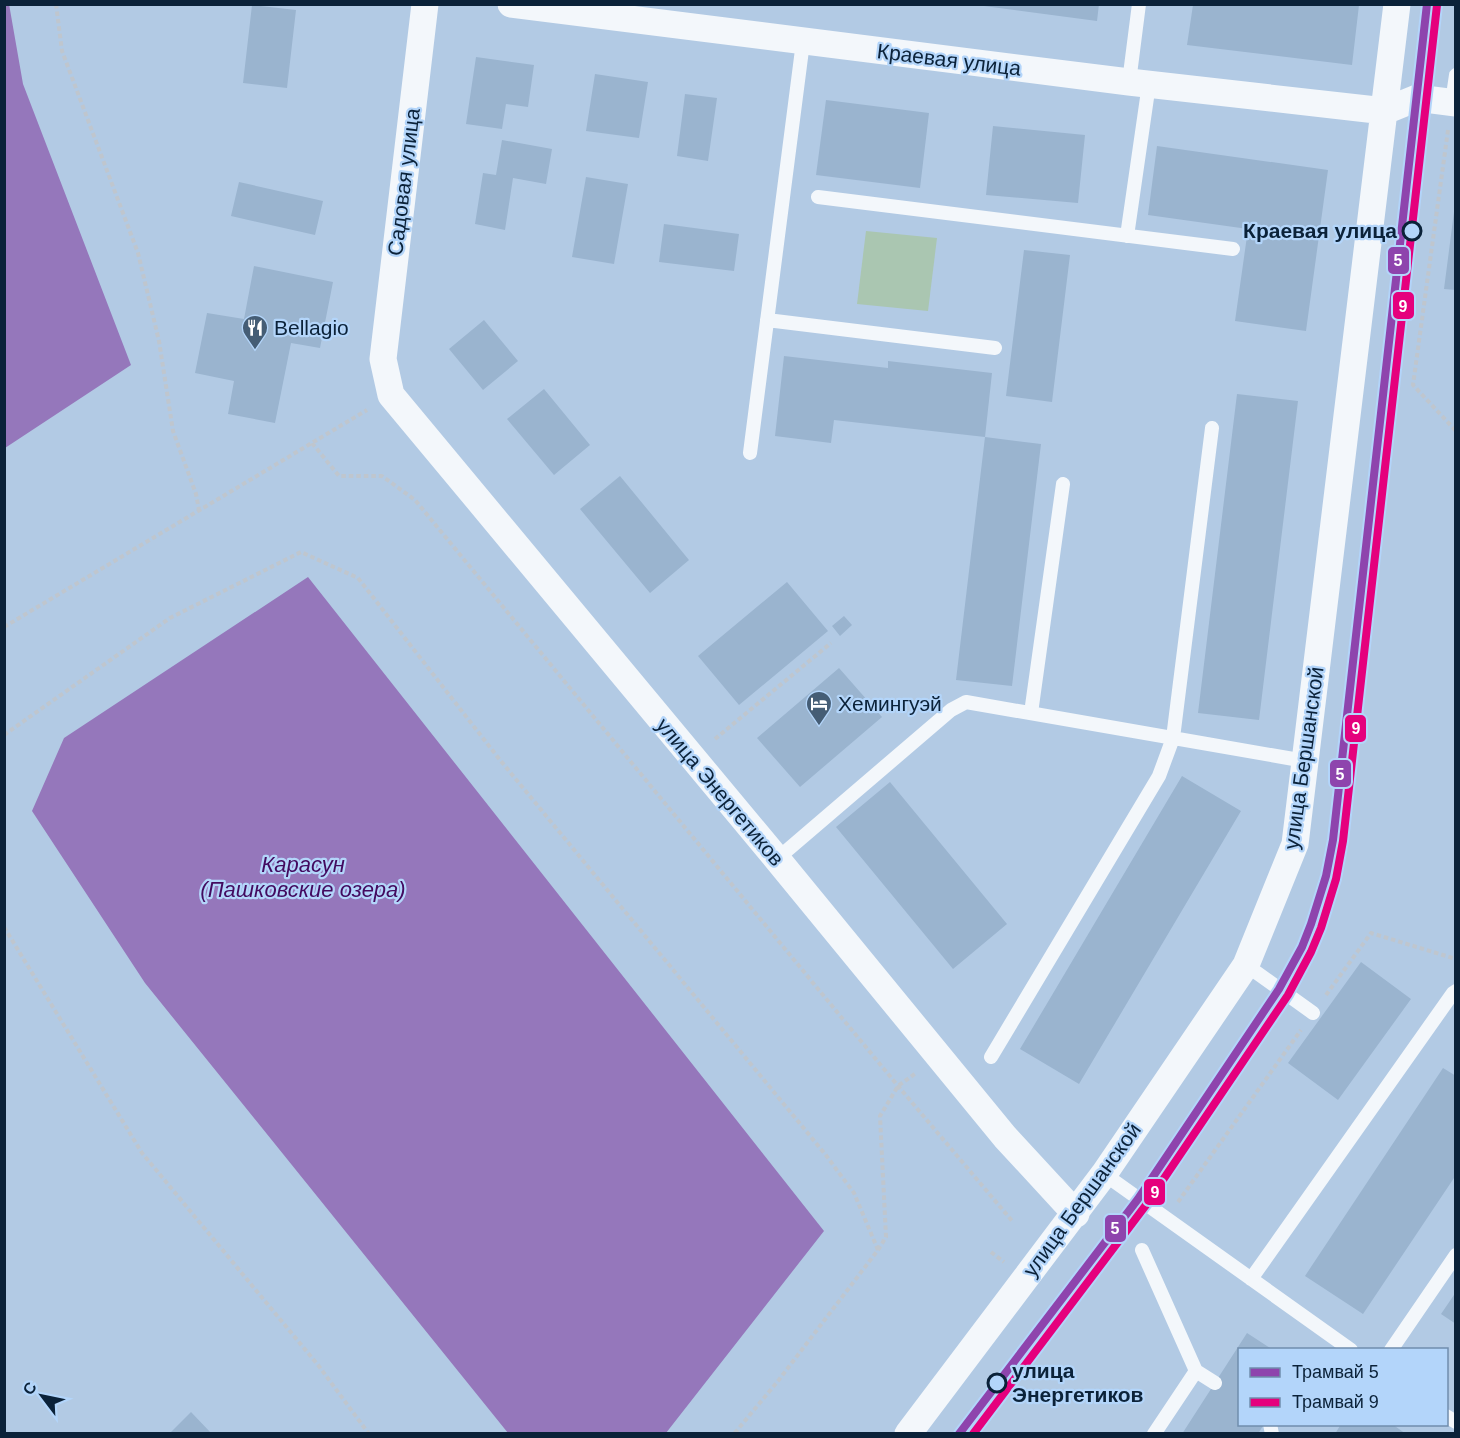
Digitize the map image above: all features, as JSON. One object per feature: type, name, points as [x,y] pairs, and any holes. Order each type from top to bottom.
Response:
[{"type":"street","name":"Садовая улица","points":[[382,359],[426,4]]},
{"type":"street","name":"Краевая улица","points":[[511,4],[803,42],[1385,111],[1417,98],[1454,103]]},
{"type":"street","name":"улица Бершанской","points":[[908,1434],[1076,1214],[1246,965],[1295,844],[1397,4]]},
{"type":"street","name":"улица Энергетиков","points":[[382,359],[391,395],[1005,1137],[1076,1214]]},
{"type":"lane","points":[[1127,236],[1139,83],[1139,4]]},
{"type":"lane","points":[[750,453],[803,42]]},
{"type":"lane","points":[[1454,103],[1455,75]]},
{"type":"lane","points":[[818,197],[1233,249]]},
{"type":"lane","points":[[767,320],[995,348]]},
{"type":"lane","points":[[991,1057],[1159,776],[1173,738],[1212,429]]},
{"type":"lane","points":[[1031,713],[1063,484]]},
{"type":"lane","points":[[777,859],[951,710],[966,702],[1305,761]]},
{"type":"lane","points":[[1246,965],[1313,1013]]},
{"type":"lane","points":[[1251,1279],[1452,993],[1455,992]]},
{"type":"lane","points":[[1104,1174],[1348,1348]]},
{"type":"lane","points":[[1142,1250],[1196,1371],[1215,1383]]},
{"type":"lane","points":[[1392,1348],[1455,1255]]},
{"type":"lane","points":[[1154,1434],[1196,1371]]},
{"type":"path","points":[[56,4],[62,51],[138,253],[159,341],[173,431],[196,494],[199,510]]},
{"type":"path","points":[[1454,103],[1413,385],[1455,432]]},
{"type":"path","points":[[4,627],[391,395]]},
{"type":"path","points":[[312,443],[339,476],[382,476],[415,500],[898,1086],[1013,1222]]},
{"type":"path","points":[[4,735],[170,618],[301,552],[358,578],[508,769],[825,1154],[854,1193],[878,1250]]},
{"type":"path","points":[[692,759],[831,643]]},
{"type":"path","points":[[4,927],[142,1153],[318,1365],[369,1434]]},
{"type":"path","points":[[1166,1219],[1371,933],[1455,959]]},
{"type":"path","points":[[734,1434],[778,1381],[886,1238],[880,1116],[898,1086],[939,1057]]},
{"type":"green space","points":[[866,231],[937,238],[928,311],[857,304]]},
{"type":"water","points":[[9,4],[23,84],[131,365],[5,448],[4,5]]},
{"type":"water","name":"Карасун (Пашковские озера)","points":[[308,577],[824,1231],[666,1433],[508,1433],[145,983],[32,811],[64,738]]},
{"type":"building","points":[[969,4],[1099,4],[1097,21]]},
{"type":"building","points":[[252,5],[296,10],[287,88],[243,83]]},
{"type":"building","points":[[1193,5],[1359,5],[1352,65],[1187,45]]},
{"type":"building","points":[[476,57],[534,65],[528,107],[506,104],[502,129],[466,124]]},
{"type":"building","points":[[595,74],[648,82],[639,138],[586,131]]},
{"type":"building","points":[[685,94],[717,98],[708,161],[677,156]]},
{"type":"building","points":[[826,100],[929,113],[920,188],[816,175]]},
{"type":"building","points":[[993,126],[1085,135],[1078,203],[986,195]]},
{"type":"building","points":[[502,140],[552,149],[546,184],[513,178],[505,230],[475,224],[483,173],[496,175]]},
{"type":"building","points":[[1157,146],[1328,170],[1306,331],[1235,321],[1248,229],[1148,215]]},
{"type":"building","points":[[586,177],[628,184],[614,264],[572,257]]},
{"type":"building","points":[[239,182],[323,201],[315,235],[231,216]]},
{"type":"building","points":[[1454,212],[1456,213],[1456,290],[1444,289]]},
{"type":"building","points":[[664,224],[739,234],[734,271],[659,262]]},
{"type":"building","points":[[1024,250],[1070,255],[1052,402],[1006,396]]},
{"type":"building","points":[[254,266],[333,282],[320,348],[291,343],[275,423],[228,414],[234,381],[195,373],[207,313],[244,319]]},
{"type":"building","points":[[484,320],[518,361],[483,390],[449,349]]},
{"type":"building","points":[[784,356],[888,368],[888,361],[992,373],[985,437],[834,420],[831,443],[775,436]]},
{"type":"building","points":[[544,389],[590,445],[554,475],[507,419]]},
{"type":"building","points":[[1237,394],[1298,401],[1259,720],[1198,713]]},
{"type":"building","points":[[985,437],[1041,444],[1012,686],[956,680]]},
{"type":"building","points":[[620,476],[689,560],[650,593],[580,509]]},
{"type":"building","points":[[787,582],[828,631],[739,705],[698,656]]},
{"type":"building","points":[[844,616],[852,625],[840,636],[832,626]]},
{"type":"building","name":"Хемингуэй","points":[[839,668],[882,717],[800,787],[757,738]]},
{"type":"building","points":[[1182,776],[1241,811],[1079,1084],[1020,1049]]},
{"type":"building","points":[[890,782],[1007,924],[953,969],[836,827]]},
{"type":"building","points":[[1361,962],[1411,999],[1338,1100],[1288,1063]]},
{"type":"building","points":[[1443,1068],[1456,1076],[1456,1175],[1363,1314],[1305,1276]]},
{"type":"building","points":[[1456,1292],[1456,1324],[1441,1314]]},
{"type":"building","points":[[1247,1333],[1270,1348],[1238,1348],[1238,1426],[1263,1426],[1258,1434],[1182,1434]]},
{"type":"building","points":[[191,1412],[212,1434],[169,1434]]},
{"type":"building","points":[[1340,1426],[1395,1426],[1406,1434],[1335,1434]]},
{"type":"tram line","name":"5","points":[[959,1434],[1138,1199],[1279,989],[1302,947],[1311,924],[1326,876],[1333,840],[1427,4]]},
{"type":"tram line","name":"9","points":[[973,1434],[1146,1205],[1288,995],[1321,928],[1336,879],[1343,841],[1437,5]]},
{"type":"place","name":"Краевая улица","points":[[1412,231]]},
{"type":"place","name":"Bellagio","points":[[255,351]]},
{"type":"place","name":"Хемингуэй","points":[[819,727]]},
{"type":"place","name":"улица Энергетиков","points":[[997,1383]]}]
